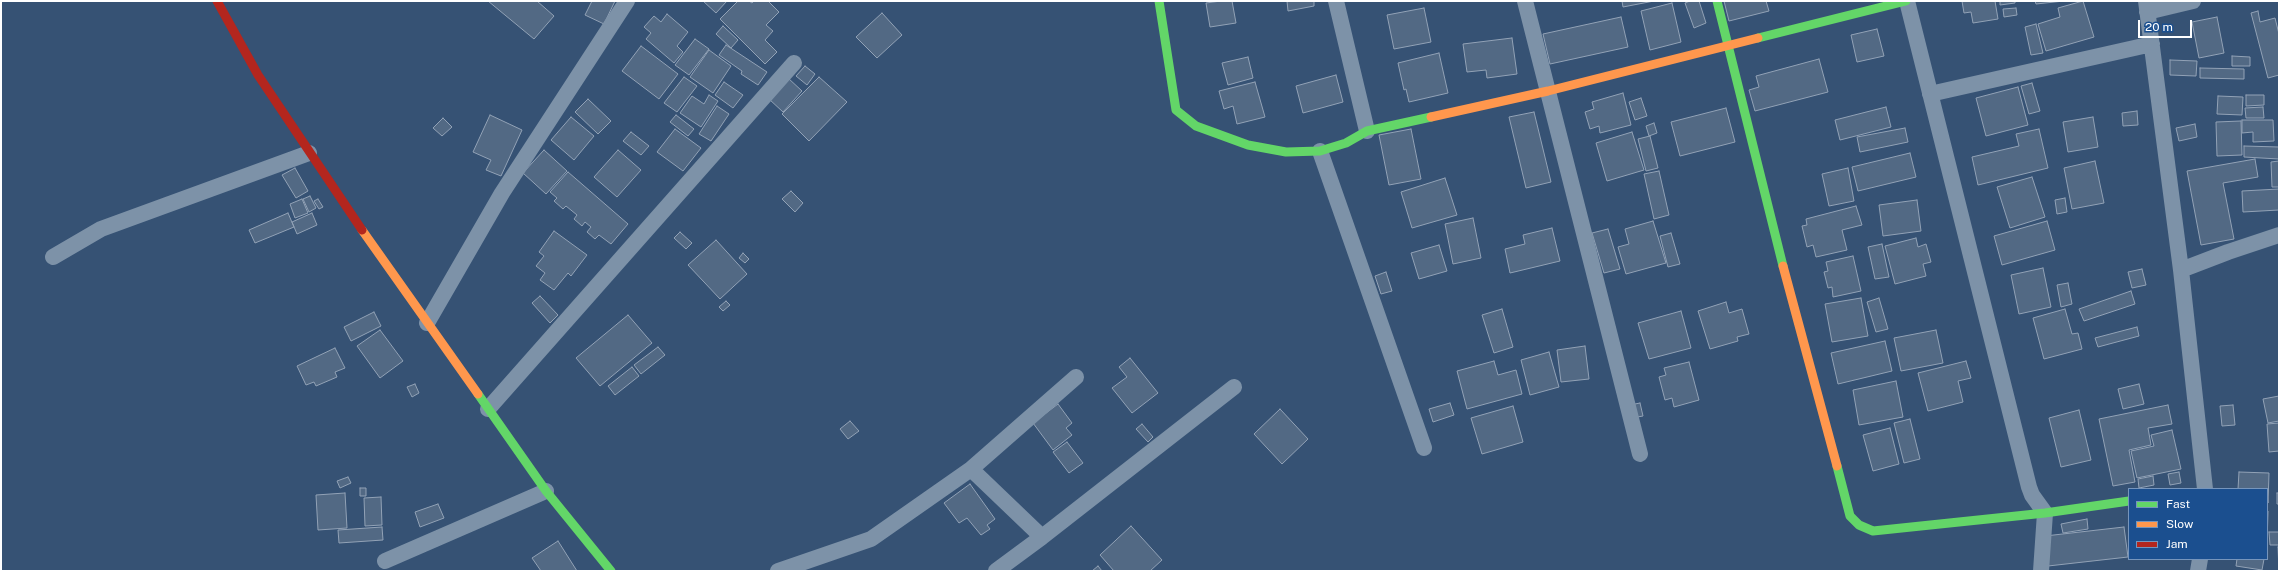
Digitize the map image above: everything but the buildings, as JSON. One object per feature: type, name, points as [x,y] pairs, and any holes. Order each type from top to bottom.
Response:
[{"type":"street","points":[[217,1],[258,75],[309,153],[427,323],[546,490],[611,571]]},
{"type":"street","points":[[427,323],[506,187],[627,1]]},
{"type":"street","points":[[1159,1],[1176,110],[1188,121],[1248,145],[1286,152],[1320,151],[1346,143],[1367,131],[1548,91],[1907,1],[2029,487],[2032,495],[2045,513],[2041,571]]},
{"type":"street","points":[[1336,1],[1367,131]]},
{"type":"street","points":[[1525,1],[1640,454]]},
{"type":"street","points":[[1717,1],[1729,45],[1764,195],[1850,516],[1859,525],[1873,531],[2045,513],[2128,501]]},
{"type":"street","points":[[2193,1],[2147,6],[2181,270],[2205,488]]},
{"type":"street","points":[[1930,94],[2152,44]]},
{"type":"street","points":[[488,409],[794,62]]},
{"type":"street","points":[[1320,151],[1424,448]]},
{"type":"street","points":[[53,257],[101,229],[309,153]]},
{"type":"street","points":[[2181,270],[2279,235]]},
{"type":"street","points":[[778,571],[871,539],[971,469],[1076,377]]},
{"type":"street","points":[[996,571],[1042,537],[1234,387]]},
{"type":"street","points":[[971,469],[1042,537]]},
{"type":"street","points":[[385,561],[546,490]]},
{"type":"street","points":[[2198,571],[2200,560]]},
{"type":"traffic: fast","points":[[1159,1],[1176,110],[1196,126],[1248,145],[1286,152],[1320,151],[1346,143],[1367,131],[1431,117]]},
{"type":"traffic: fast","points":[[1717,1],[1783,266]]},
{"type":"traffic: fast","points":[[1758,38],[1906,1]]},
{"type":"traffic: fast","points":[[478,394],[546,491],[611,571]]},
{"type":"traffic: fast","points":[[1837,466],[1850,516],[1859,525],[1873,531],[2045,513],[2128,501]]},
{"type":"traffic: slow","points":[[1431,117],[1548,91],[1758,38]]},
{"type":"traffic: slow","points":[[362,230],[478,394]]},
{"type":"traffic: slow","points":[[1783,266],[1837,466]]},
{"type":"traffic: jam","points":[[217,1],[258,75],[362,230]]}]
